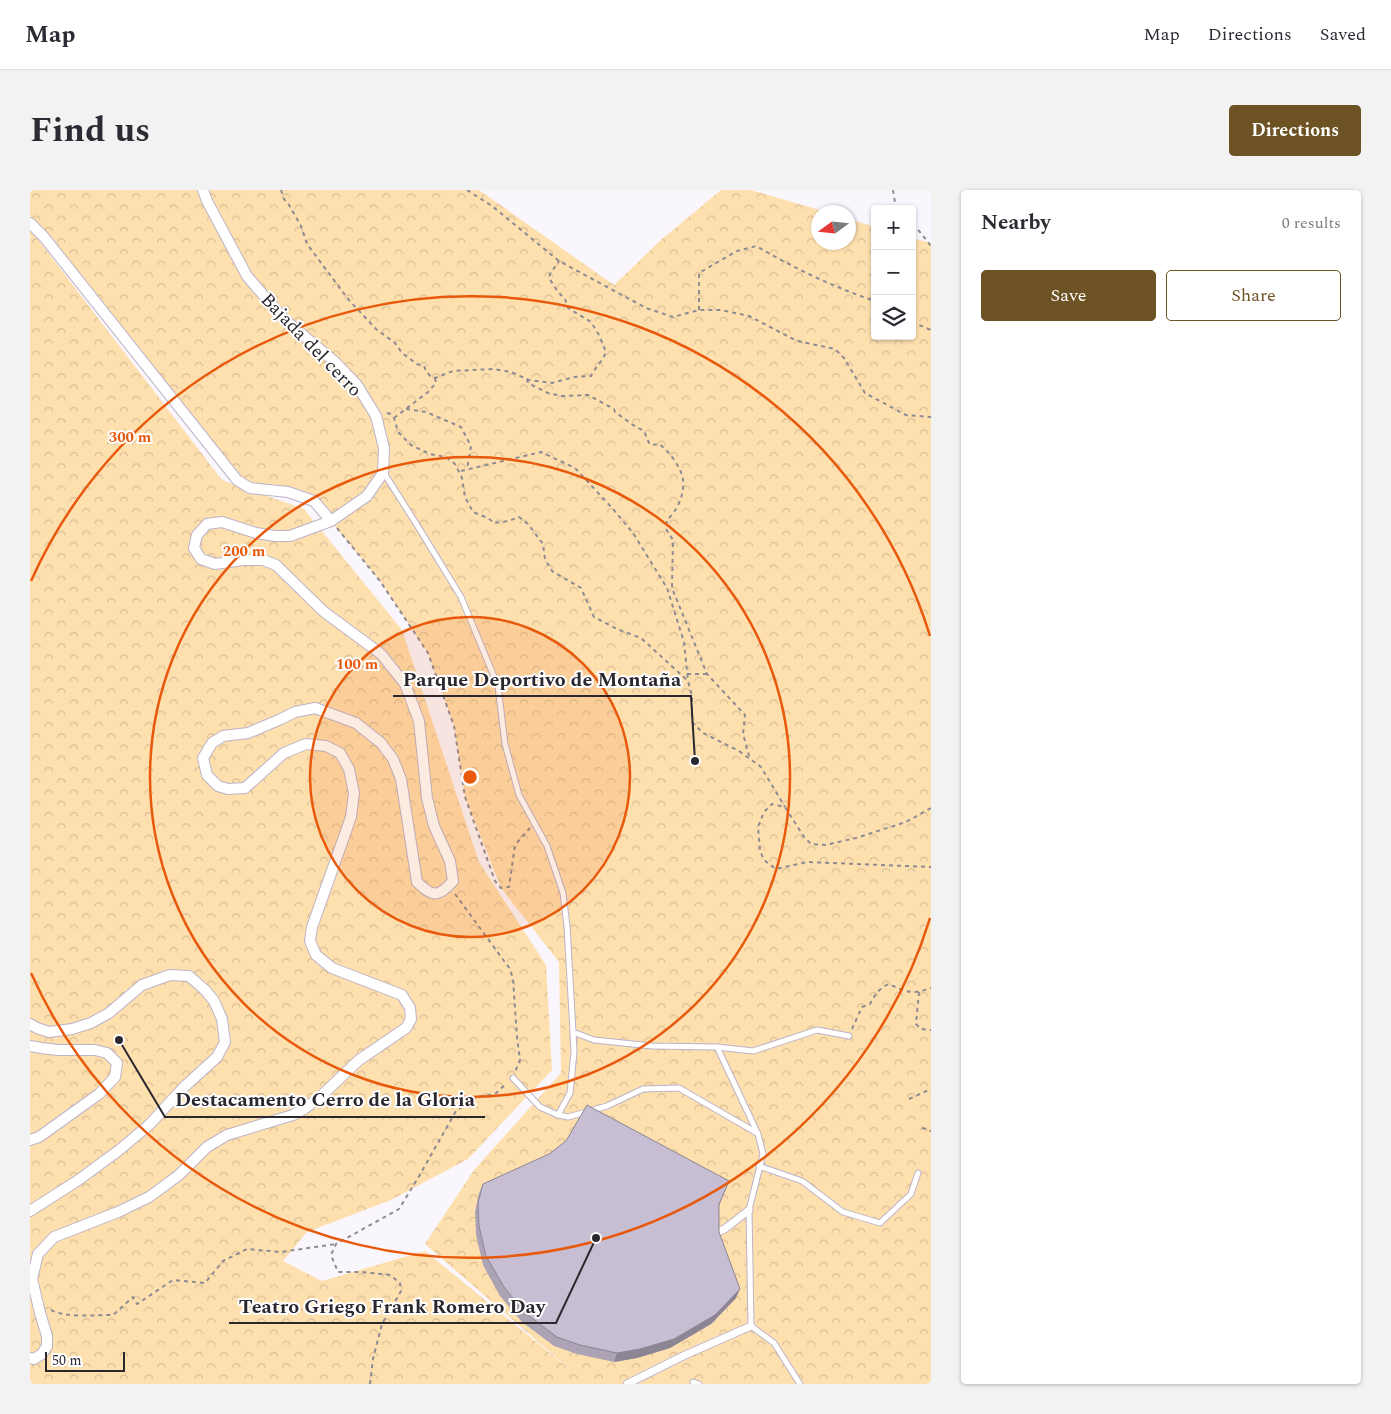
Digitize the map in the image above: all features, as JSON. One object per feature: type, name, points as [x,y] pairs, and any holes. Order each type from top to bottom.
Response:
[{"type":"street","name":"Bajada del cerro","points":[[203,190],[247,276],[284,319],[334,362],[356,385],[376,416],[384,448],[383,473]]},
{"type":"street","points":[[30,223],[44,237],[238,480],[250,488],[288,492],[314,501],[331,521]]},
{"type":"street","points":[[30,1358],[34,1359],[42,1354],[47,1346],[47,1336],[32,1279],[38,1254],[54,1237],[118,1212],[149,1197],[179,1175],[207,1147],[227,1135],[304,1110],[360,1060],[406,1028],[411,1019],[410,1008],[402,994],[332,968],[316,955],[310,940],[312,926],[351,817],[354,793],[349,769],[340,753],[326,746],[306,744],[284,754],[244,788],[228,789],[218,786],[207,775],[204,758],[212,743],[223,736],[248,732],[295,712],[315,708],[356,723],[381,743],[393,759],[401,779],[417,882],[427,891],[437,894],[446,889],[453,881],[450,861],[434,826],[427,798],[419,721],[405,684],[381,654],[322,610],[276,565],[263,560],[244,560],[214,564],[201,559],[194,548],[197,535],[207,524],[222,522],[256,533],[290,536],[331,521],[367,496],[383,473]]},
{"type":"street","points":[[30,1024],[49,1032],[72,1029],[91,1023],[109,1013],[142,985],[170,975],[189,976],[214,1000],[222,1019],[225,1042],[216,1056],[184,1087],[149,1126],[77,1181],[30,1211]]},
{"type":"street","points":[[30,1046],[58,1050],[95,1050],[107,1053],[117,1063],[114,1077],[99,1094],[39,1137],[30,1140]]},
{"type":"street","points":[[716,1233],[726,1228],[749,1210]]},
{"type":"street","points":[[627,1384],[683,1356],[751,1326]]},
{"type":"lane","points":[[383,473],[461,597],[498,686],[505,744],[519,795],[547,846],[563,893],[567,926],[574,1052],[570,1093],[558,1116]]},
{"type":"lane","points":[[573,1032],[594,1040],[652,1046],[717,1046],[753,1051],[817,1030],[849,1036]]},
{"type":"lane","points":[[717,1046],[758,1134],[763,1154],[749,1210],[751,1326],[774,1343],[800,1384]]},
{"type":"lane","points":[[513,1078],[540,1107],[558,1116],[568,1117],[608,1106],[643,1089],[679,1088],[758,1134]]},
{"type":"lane","points":[[759,1166],[802,1181],[843,1212],[880,1223],[911,1194],[918,1173]]},
{"type":"path","points":[[281,190],[300,226],[307,244],[348,298],[376,329],[396,343],[402,353],[417,364],[424,366],[426,371],[435,378]]},
{"type":"path","points":[[466,190],[492,206],[559,261],[646,308],[673,317],[699,310],[721,310],[749,316],[797,341],[835,349],[844,358],[865,393],[906,415],[931,416]]},
{"type":"path","points":[[893,190],[895,205]]},
{"type":"path","points":[[916,227],[931,246]]},
{"type":"path","points":[[699,310],[699,273],[737,251],[756,246],[778,259],[842,290],[871,300]]},
{"type":"path","points":[[435,378],[453,371],[494,369],[511,372],[527,379],[552,383],[574,377],[591,376],[598,364],[604,359],[606,352],[591,322],[568,308],[565,299],[549,278],[559,261]]},
{"type":"path","points":[[916,324],[931,330]]},
{"type":"path","points":[[394,418],[428,392],[436,383],[435,378]]},
{"type":"path","points":[[527,379],[528,383],[548,393],[562,396],[588,395],[614,409],[615,412],[644,431],[651,445],[659,444],[667,449],[678,467],[684,479],[682,494],[675,513],[667,520],[666,529],[673,540],[672,588],[707,674],[745,715],[743,734],[750,758]]},
{"type":"path","points":[[406,409],[426,412],[461,426],[471,446],[467,470]]},
{"type":"path","points":[[376,416],[391,414],[398,432],[412,445],[430,454],[446,456],[460,471],[466,497],[473,512],[488,518],[494,523],[509,521],[519,517],[528,524],[543,544],[545,559],[552,571],[581,588],[594,617],[617,629],[641,638],[688,681]]},
{"type":"path","points":[[460,471],[541,452],[575,468],[633,533],[667,588],[684,642],[688,681],[692,696],[692,722],[703,733],[739,751],[761,767],[804,837],[812,844],[825,845],[856,838],[906,822],[931,808]]},
{"type":"path","points":[[331,521],[380,581],[428,653],[454,726],[465,797],[495,882],[501,888],[509,887],[515,845],[534,823]]},
{"type":"path","points":[[667,588],[672,588]]},
{"type":"path","points":[[687,674],[707,674]]},
{"type":"path","points":[[785,807],[772,804],[764,812],[758,827],[760,851],[764,860],[776,869],[807,862],[931,867]]},
{"type":"path","points":[[37,1303],[54,1312],[76,1315],[113,1315],[133,1298],[137,1304],[173,1280],[205,1283],[223,1261],[247,1249],[281,1252],[336,1244],[398,1209],[456,1111],[477,1097],[495,1094],[513,1078],[520,1060],[513,979],[510,969],[449,886]]},
{"type":"path","points":[[849,1036],[862,1007],[870,1004],[877,991],[884,986],[889,984],[910,993],[931,988]]},
{"type":"path","points":[[919,992],[916,1024],[921,1029],[931,1030]]},
{"type":"path","points":[[909,1099],[931,1089]]},
{"type":"path","points":[[922,1128],[931,1130]]},
{"type":"path","points":[[336,1244],[331,1255],[338,1272],[390,1275],[400,1283],[401,1291],[382,1324],[373,1360],[370,1384]]},
{"type":"green space","points":[[30,190],[479,190],[614,285],[662,239],[721,190],[751,190],[811,207],[811,250],[856,250],[856,221],[871,226],[871,340],[916,340],[916,239],[931,243],[931,1384],[30,1384],[30,229],[222,480],[304,509],[402,630],[479,862],[546,965],[552,1070],[468,1159],[391,1200],[307,1232],[283,1261],[322,1281],[425,1251],[573,1372],[425,1244],[474,1170],[561,1073],[559,962],[501,888],[465,797],[454,726],[428,653],[380,581],[314,501],[288,492],[237,480],[30,223]]},
{"type":"building","points":[[587,1105],[729,1181],[719,1204],[719,1232],[740,1289],[715,1315],[674,1339],[640,1349],[617,1353],[580,1345],[557,1337],[525,1313],[504,1287],[486,1256],[479,1226],[478,1203],[483,1184],[549,1154],[566,1141]]},
{"type":"place","name":"Parque Deportivo de Montaña","points":[[695,761]]},
{"type":"place","name":"Destacamento Cerro de la Gloria","points":[[119,1040]]},
{"type":"place","name":"Teatro Griego Frank Romero Day","points":[[596,1238]]}]
